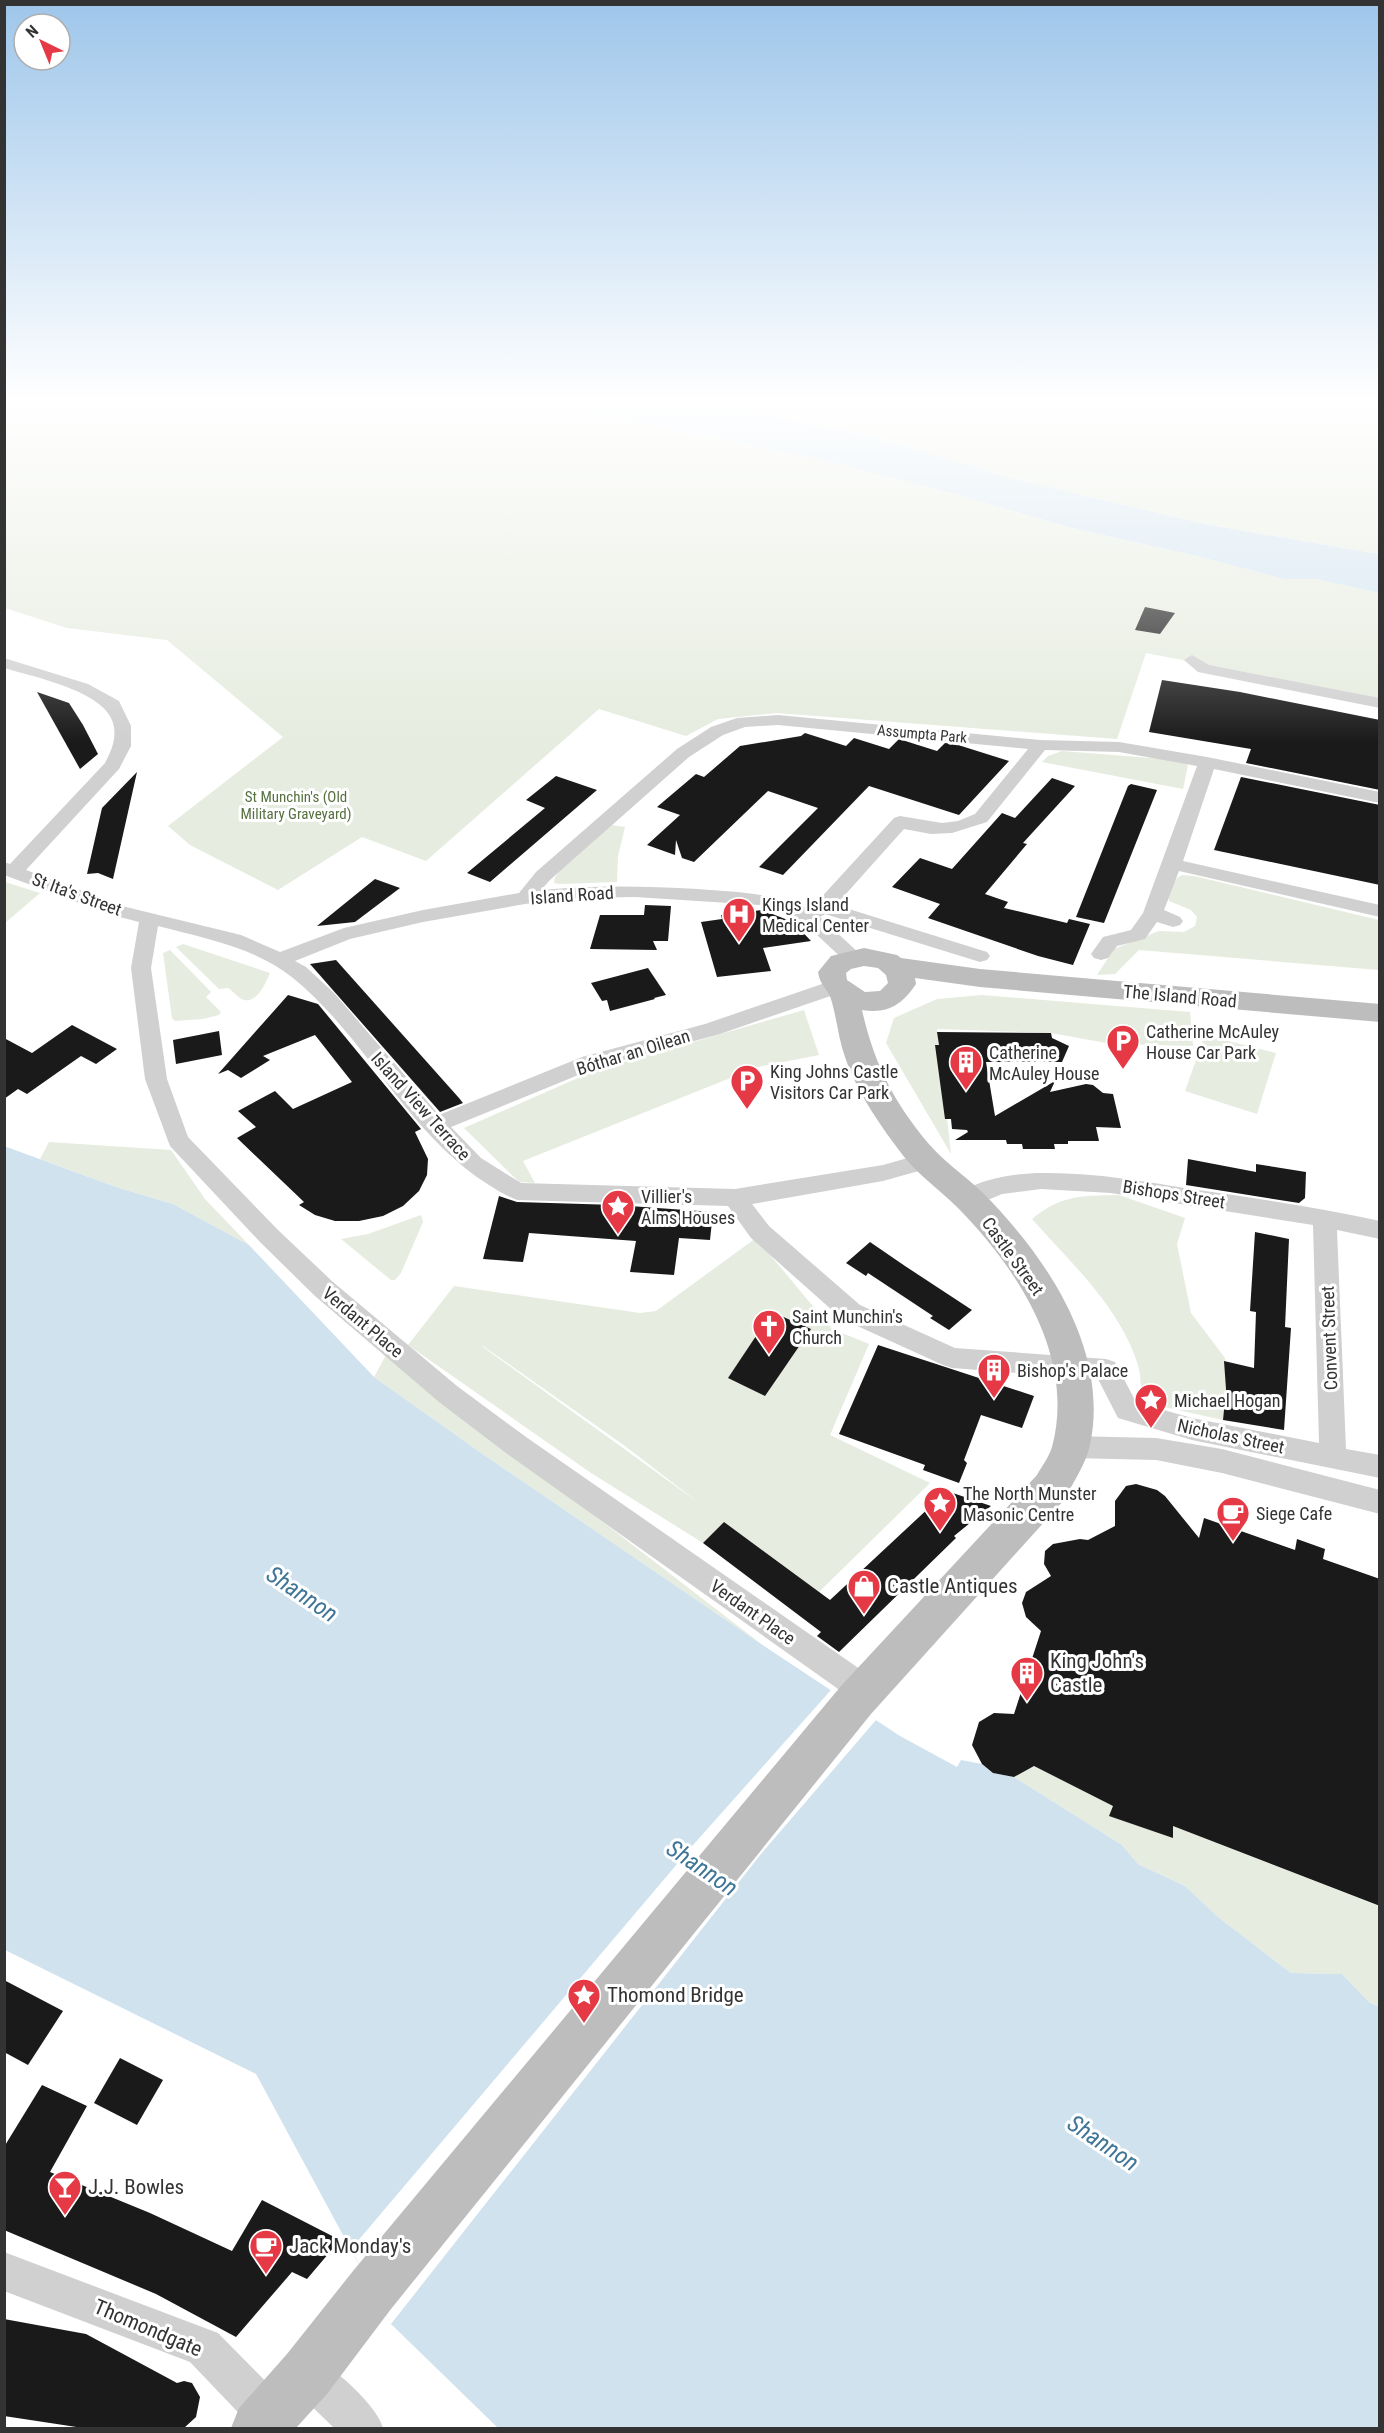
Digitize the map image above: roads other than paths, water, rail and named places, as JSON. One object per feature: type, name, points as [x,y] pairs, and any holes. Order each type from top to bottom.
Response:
[{"type":"main road","points":[[853,958],[876,958],[892,986],[856,1000],[840,992],[832,980],[832,973],[843,961],[853,958]]},
{"type":"main road","name":"The Island Road","points":[[892,986],[980,967],[1380,1013]]},
{"type":"main road","points":[[854,1035],[892,986]]},
{"type":"main road","name":"Castle Street","points":[[840,992],[864,1067],[884,1103],[925,1161],[969,1199],[1004,1237],[1038,1285],[1058,1329],[1072,1368],[1076,1405],[1071,1447],[1051,1487],[861,1695]]},
{"type":"main road","points":[[265,2422],[307,2374],[342,2328],[861,1695]]},
{"type":"street","points":[[1192,660],[1204,669],[1380,703]]},
{"type":"street","points":[[4,663],[82,687],[113,705],[123,726],[122,746],[113,765],[9,870]]},
{"type":"street","name":"Assumpta Park","points":[[525,898],[551,869],[684,753],[717,731],[743,722],[777,720],[1040,745],[1119,747],[1208,762],[1380,798]]},
{"type":"street","points":[[980,967],[815,912],[900,822],[920,828],[948,829],[968,826],[981,818],[1040,745]]},
{"type":"street","points":[[1101,954],[1110,941],[1138,935],[1153,913],[1208,762]]},
{"type":"street","points":[[1172,864],[1380,911]]},
{"type":"street","name":"St Ita's Street","points":[[9,870],[119,911],[150,919]]},
{"type":"street","name":"Island Road","points":[[279,960],[344,934],[423,916],[525,898],[581,892],[635,891],[750,898],[815,912],[853,958]]},
{"type":"street","points":[[1153,913],[1173,921]]},
{"type":"street","points":[[150,919],[234,939],[279,960]]},
{"type":"street","name":"Verdant Place","points":[[150,919],[141,968],[156,1079],[178,1140],[269,1236],[324,1289],[373,1330],[516,1445],[861,1695]]},
{"type":"street","name":"Island View Terrace","points":[[279,960],[299,972],[327,998],[435,1125],[473,1164],[517,1191],[735,1198],[883,1173],[925,1161]]},
{"type":"street","name":"Bóthar an Oilean","points":[[435,1125],[590,1062],[840,992]]},
{"type":"street","name":"Bishops Street","points":[[969,1199],[998,1186],[1041,1181],[1111,1185],[1325,1218],[1380,1230]]},
{"type":"street","points":[[735,1198],[760,1232],[851,1312],[952,1358],[1072,1368]]},
{"type":"street","name":"Convent Street","points":[[1325,1218],[1334,1458]]},
{"type":"street","name":"Nicholas Street","points":[[1072,1368],[1106,1369],[1127,1410],[1192,1429],[1380,1467]]},
{"type":"street","name":"Nicholas Street","points":[[1071,1447],[1156,1449],[1222,1461],[1380,1502]]},
{"type":"street","name":"Thomondgate","points":[[4,2271],[204,2347],[265,2422]]},
{"type":"street","points":[[307,2374],[363,2428]]},
{"type":"water","points":[[1025,515],[1164,515],[1204,524],[1379,554],[1379,593],[1316,579],[1284,579],[1197,556],[1072,528]]},
{"type":"water","name":"Shannon","points":[[4,1146],[116,1187],[173,1204],[249,1245],[374,1377],[764,1646],[900,1736],[957,1767],[961,1760],[982,1764],[993,1773],[1014,1777],[1122,1845],[1138,1864],[1185,1886],[1218,1917],[1291,1973],[1342,1974],[1369,2002],[1379,2007],[1379,2428],[498,2428],[391,2324],[256,2074],[5,1950]]},
{"type":"place","name":"Kings Island Medical Center","points":[[739,943]]},
{"type":"place","name":"Catherine McAuley House Car Park","points":[[1123,1070]]},
{"type":"place","name":"Catherine McAuley House","points":[[966,1091]]},
{"type":"place","name":"King Johns Castle Visitors Car Park","points":[[747,1110]]},
{"type":"place","name":"Villier's Alms Houses","points":[[618,1235]]},
{"type":"place","name":"Saint Munchin's Church","points":[[769,1355]]},
{"type":"place","name":"Bishop's Palace","points":[[994,1399]]},
{"type":"place","name":"Michael Hogan","points":[[1151,1429]]},
{"type":"place","name":"The North Munster Masonic Centre","points":[[940,1532]]},
{"type":"place","name":"Siege Cafe","points":[[1233,1542]]},
{"type":"place","name":"Castle Antiques","points":[[864,1615]]},
{"type":"place","name":"King John's Castle","points":[[1027,1702]]},
{"type":"place","name":"Thomond Bridge","points":[[584,2024]]},
{"type":"place","name":"J.J. Bowles","points":[[65,2216]]},
{"type":"place","name":"Jack Monday's","points":[[266,2275]]},
{"type":"park label","name":"St Munchin's (Old Military Graveyard)","points":[[296,806]]}]
